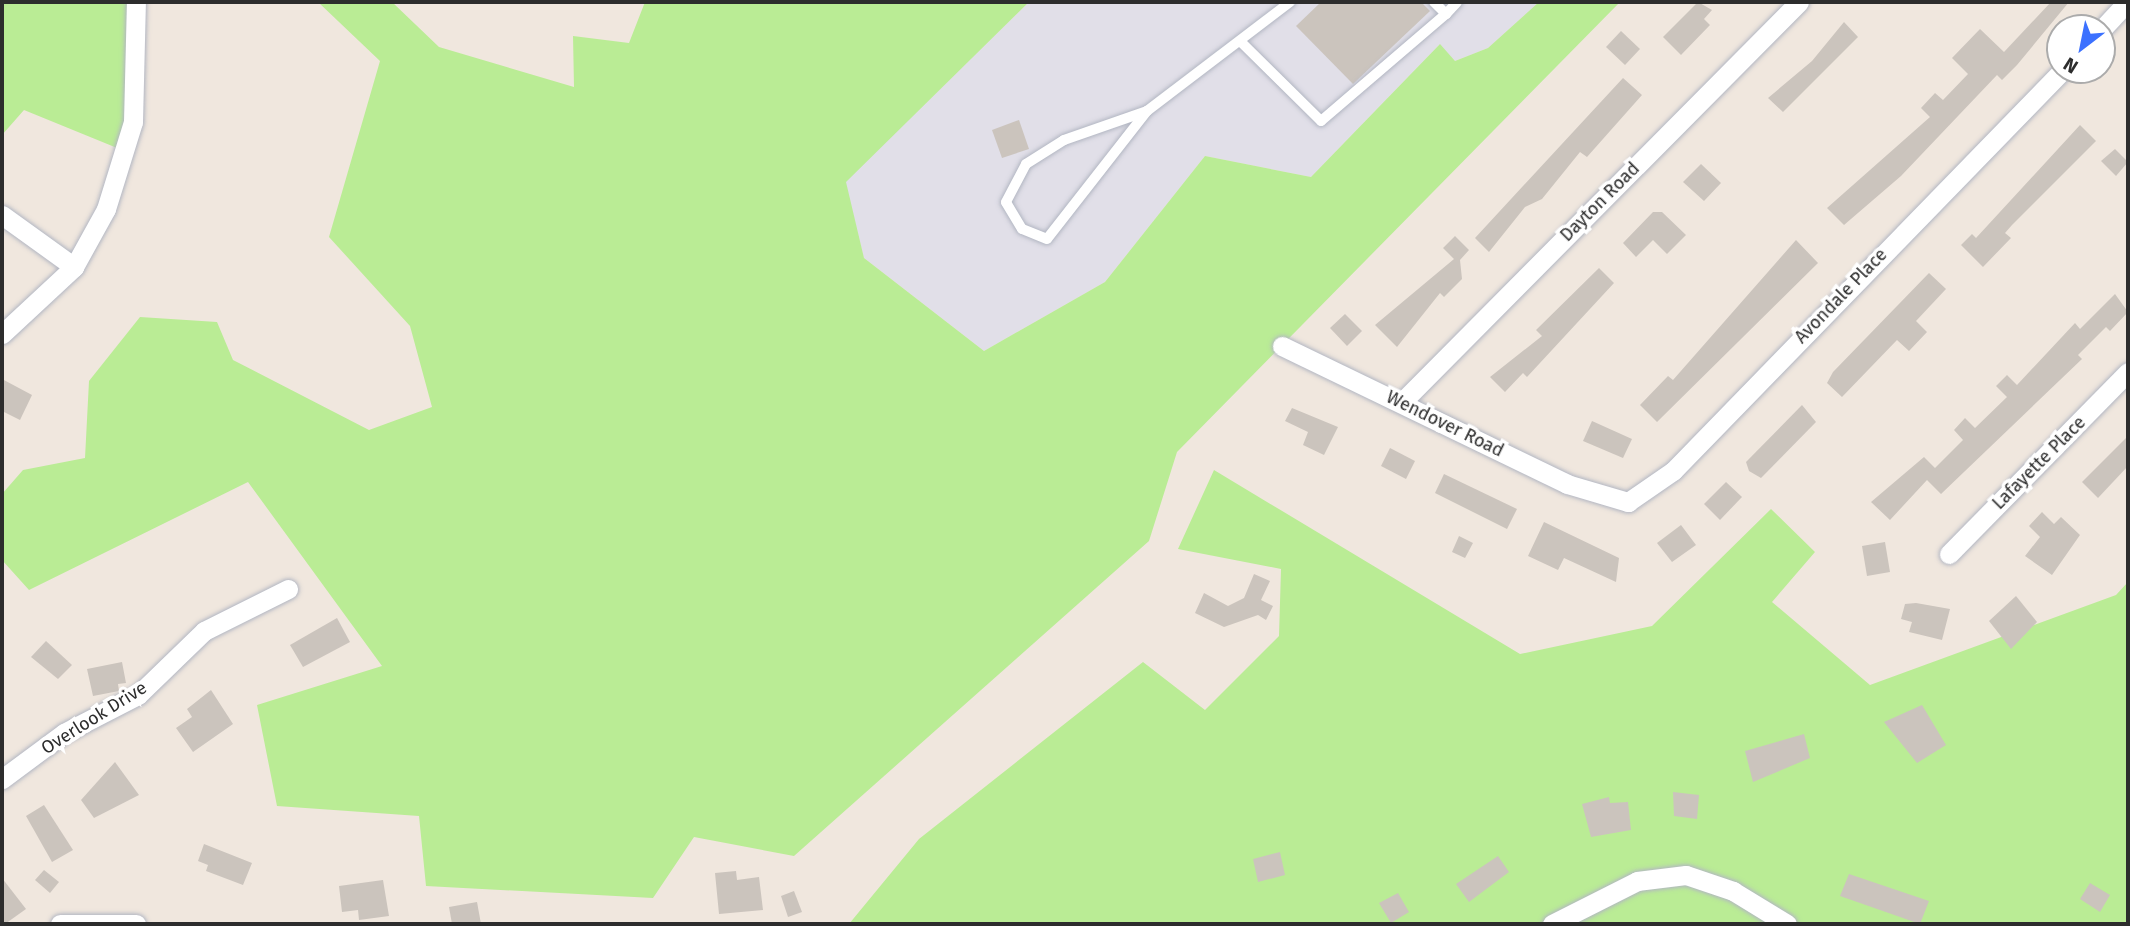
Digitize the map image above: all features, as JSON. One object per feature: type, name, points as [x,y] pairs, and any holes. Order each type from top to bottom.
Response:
[{"type":"street","points":[[2,334],[74,267],[106,209],[125,155],[136,89],[136,2]]},
{"type":"street","name":"Dayton Road","points":[[1401,402],[1799,2]]},
{"type":"street","name":"Avondale Place","points":[[1608,501],[1646,494],[1673,471],[2049,84]]},
{"type":"street","points":[[2,215],[74,267]]},
{"type":"street","name":"Wendover Road","points":[[1282,346],[1608,501]]},
{"type":"street","name":"Lafayette Place","points":[[1949,554],[2128,372]]},
{"type":"street","name":"Overlook Drive","points":[[2,779],[64,733],[138,695],[204,631],[288,589]]},
{"type":"street","points":[[1552,924],[1637,881],[1686,875],[1733,891],[1787,924]]},
{"type":"street","points":[[60,924],[136,924]]},
{"type":"lane","points":[[1147,111],[1064,139],[1026,164],[1006,202],[1022,229],[1047,239],[1147,111],[1242,43],[1290,2]]},
{"type":"lane","points":[[1434,2],[1446,14]]},
{"type":"lane","points":[[1242,43],[1321,121],[1457,2]]},
{"type":"shaded area","points":[[1029,2],[1539,2],[1488,48],[1455,61],[1439,45],[1311,177],[1205,156],[1105,282],[984,351],[864,258],[845,182]]},
{"type":"green space","points":[[2,2],[132,2],[122,150],[24,110],[2,135]]},
{"type":"green space","points":[[318,2],[392,2],[439,47],[574,87],[573,36],[629,43],[645,2],[1029,2],[846,182],[864,258],[984,351],[1105,282],[1205,156],[1311,177],[1440,44],[1455,61],[1488,48],[1539,2],[1620,2],[1177,452],[1149,541],[794,856],[694,837],[653,898],[426,886],[419,816],[277,806],[257,705],[382,666],[248,482],[29,590],[2,560],[2,494],[23,470],[85,458],[89,381],[140,317],[217,322],[233,360],[369,430],[432,407],[410,326],[329,237],[380,61]]},
{"type":"green space","points":[[1214,470],[1520,654],[1652,626],[1771,509],[1815,552],[1772,602],[1870,685],[2116,595],[2128,582],[2128,924],[849,924],[919,839],[1143,662],[1205,710],[1279,636],[1281,569],[1178,549]]},
{"type":"building","points":[[1321,2],[1421,2],[1430,11],[1353,84],[1296,26]]},
{"type":"building","points":[[1698,2],[1712,10],[1704,19],[1710,25],[1681,55],[1663,37]]},
{"type":"building","points":[[2051,2],[2069,2],[2059,14],[2046,14],[2046,30],[2002,80],[1997,75],[1901,176],[1844,225],[1827,208],[1930,117],[1921,108],[1935,93],[1943,100],[1968,74],[1952,58],[1980,29],[2004,52]]},
{"type":"building","points":[[1844,22],[1858,37],[1783,112],[1768,98],[1812,61]]},
{"type":"building","points":[[1621,31],[1640,49],[1625,65],[1606,47]]},
{"type":"building","points":[[1623,78],[1642,95],[1587,157],[1580,152],[1542,199],[1525,207],[1489,252],[1475,238]]},
{"type":"building","points":[[1019,120],[1029,149],[1002,158],[992,130]]},
{"type":"building","points":[[2080,125],[2096,141],[2012,225],[2005,233],[2011,238],[1983,267],[1961,245],[1972,234],[1976,238]]},
{"type":"building","points":[[2115,149],[2128,162],[2116,176],[2101,161]]},
{"type":"building","points":[[1701,164],[1721,183],[1704,201],[1683,182]]},
{"type":"building","points":[[1653,212],[1662,212],[1686,235],[1667,254],[1653,240],[1636,257],[1623,243]]},
{"type":"building","points":[[1455,236],[1469,250],[1460,260],[1462,279],[1444,297],[1440,293],[1397,347],[1375,325],[1454,259],[1443,248]]},
{"type":"building","points":[[1796,240],[1818,263],[1657,422],[1640,405],[1668,376],[1673,380]]},
{"type":"building","points":[[1599,268],[1614,283],[1527,377],[1523,373],[1505,392],[1490,377],[1542,336],[1536,330]]},
{"type":"building","points":[[1929,273],[1946,289],[1916,321],[1927,332],[1909,351],[1897,340],[1842,397],[1827,383],[1833,372]]},
{"type":"building","points":[[2115,294],[2128,312],[2110,331],[2106,327],[2078,355],[2082,359],[1941,494],[1927,480],[1890,520],[1871,502],[1924,457],[1935,468],[1963,440],[1954,430],[1965,418],[1975,428],[2007,397],[1996,386],[2007,375],[2017,385],[2075,323],[2080,329]]},
{"type":"building","points":[[1345,314],[1362,331],[1347,346],[1330,328]]},
{"type":"building","points":[[2,379],[32,395],[20,420],[2,411]]},
{"type":"building","points":[[1802,405],[1816,422],[1761,478],[1749,471],[1746,462]]},
{"type":"building","points":[[1292,408],[1338,427],[1324,455],[1303,445],[1308,432],[1285,421]]},
{"type":"building","points":[[1592,421],[1632,439],[1623,458],[1583,441]]},
{"type":"building","points":[[2128,436],[2128,466],[2098,498],[2082,482]]},
{"type":"building","points":[[1390,448],[1415,461],[1406,479],[1381,466]]},
{"type":"building","points":[[1444,474],[1517,509],[1507,529],[1435,493]]},
{"type":"building","points":[[1726,482],[1742,497],[1720,520],[1704,504]]},
{"type":"building","points":[[2042,512],[2054,524],[2061,517],[2080,535],[2052,575],[2025,556],[2040,537],[2029,526]]},
{"type":"building","points":[[1544,522],[1619,558],[1616,582],[1564,558],[1558,570],[1528,556]]},
{"type":"building","points":[[1681,525],[1696,545],[1672,562],[1657,543]]},
{"type":"building","points":[[1459,536],[1473,543],[1465,558],[1452,552]]},
{"type":"building","points":[[1885,542],[1890,572],[1867,576],[1862,546]]},
{"type":"building","points":[[1254,574],[1270,581],[1261,600],[1273,606],[1266,620],[1258,615],[1224,627],[1195,613],[1204,593],[1228,606],[1244,598]]},
{"type":"building","points":[[2016,596],[2037,622],[2011,649],[1989,621]]},
{"type":"building","points":[[1916,603],[1950,609],[1942,640],[1909,632],[1912,622],[1901,619],[1905,604]]},
{"type":"building","points":[[337,618],[350,642],[303,667],[290,645]]},
{"type":"building","points":[[46,641],[72,665],[58,679],[31,657]]},
{"type":"building","points":[[122,662],[126,683],[118,684],[119,691],[93,696],[87,669]]},
{"type":"building","points":[[211,690],[233,724],[193,752],[176,728],[192,717],[187,709]]},
{"type":"building","points":[[1922,705],[1946,745],[1917,763],[1884,722]]},
{"type":"building","points":[[1804,734],[1810,758],[1753,782],[1745,751]]},
{"type":"building","points":[[115,762],[139,795],[94,818],[81,800]]},
{"type":"building","points":[[1673,792],[1699,795],[1697,819],[1674,816]]},
{"type":"building","points":[[1609,797],[1610,803],[1628,802],[1631,830],[1591,837],[1582,804]]},
{"type":"building","points":[[44,805],[73,850],[52,862],[26,816]]},
{"type":"building","points":[[204,844],[252,863],[243,885],[206,871],[208,865],[198,861]]},
{"type":"building","points":[[1280,852],[1285,875],[1258,882],[1253,859]]},
{"type":"building","points":[[1498,856],[1509,872],[1469,902],[1456,884]]},
{"type":"building","points":[[44,870],[59,882],[50,893],[35,880]]},
{"type":"building","points":[[736,871],[737,880],[759,877],[763,910],[719,914],[715,873]]},
{"type":"building","points":[[1849,874],[1929,901],[1920,924],[1840,896]]},
{"type":"building","points":[[2,878],[26,909],[5,924],[2,924]]},
{"type":"building","points":[[383,880],[389,916],[359,920],[358,910],[342,912],[339,886]]},
{"type":"building","points":[[2090,883],[2110,895],[2100,912],[2080,899]]},
{"type":"building","points":[[794,891],[802,912],[788,917],[781,896]]},
{"type":"building","points":[[1398,893],[1409,912],[1391,923],[1379,903]]},
{"type":"building","points":[[477,902],[481,924],[452,924],[449,907]]}]
